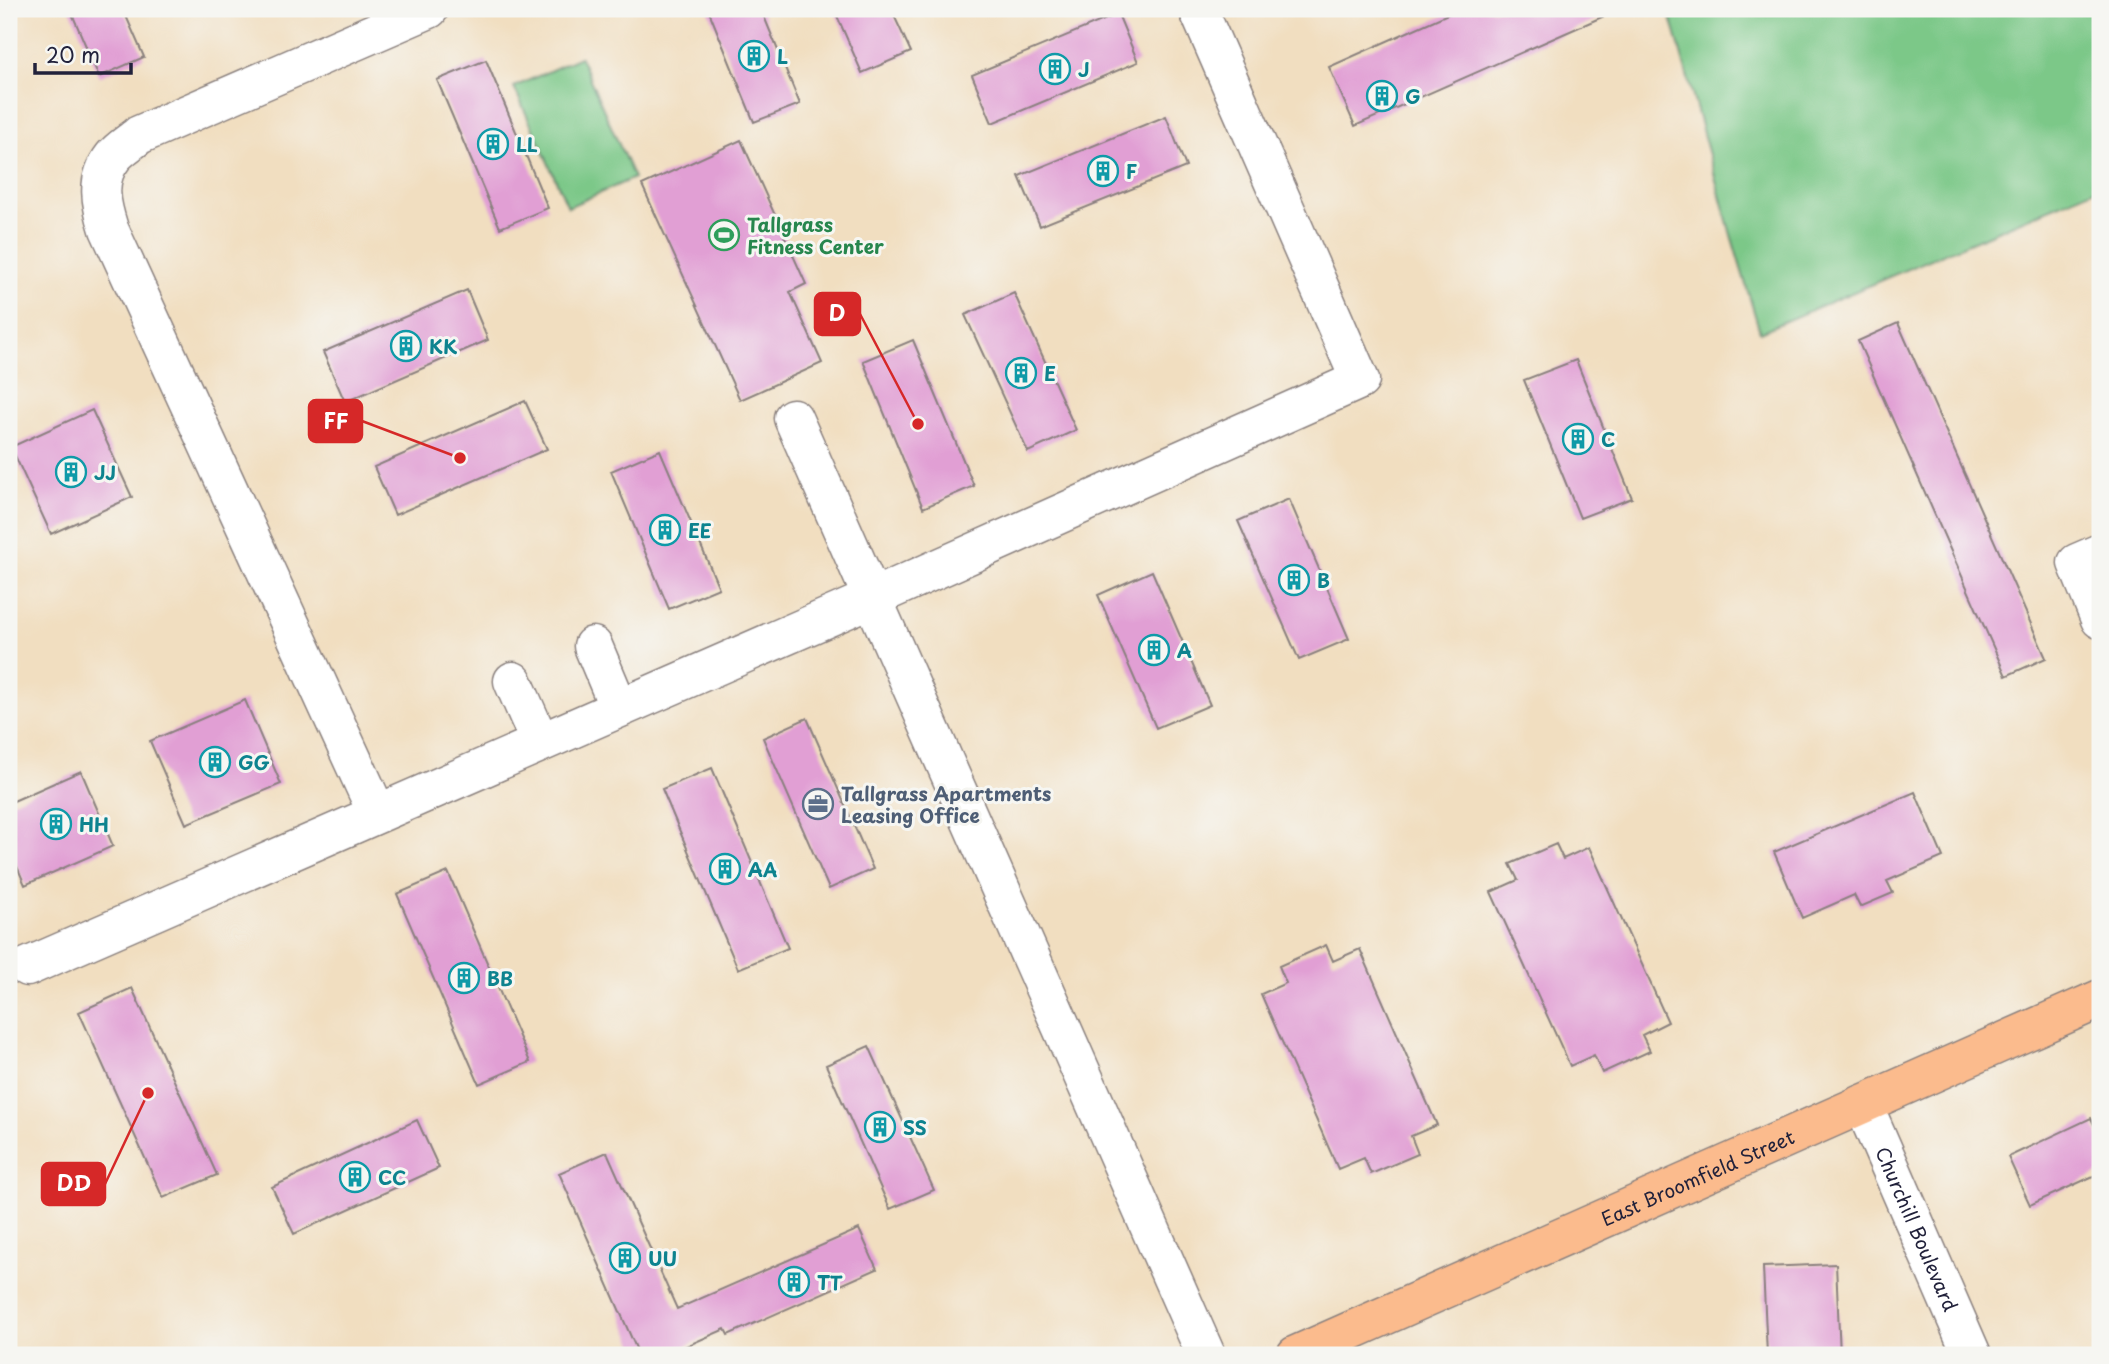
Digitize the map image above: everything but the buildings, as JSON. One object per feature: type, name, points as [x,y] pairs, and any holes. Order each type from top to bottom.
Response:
[{"type":"main road","name":"East Broomfield Street","points":[[1296,1355],[2100,999]]},
{"type":"street","points":[[377,813],[109,229],[100,202],[103,177],[113,158],[139,135],[429,9]]},
{"type":"street","points":[[27,967],[872,598],[1360,380],[1198,9]]},
{"type":"street","points":[[793,418],[1206,1355]]},
{"type":"street","points":[[2100,553],[2077,563],[2100,619]]},
{"type":"street","points":[[593,646],[620,708]]},
{"type":"street","points":[[513,681],[540,742]]},
{"type":"street","name":"Churchill Boulevard","points":[[1863,1104],[1972,1355]]},
{"type":"green space","points":[[1666,9],[2100,9],[2100,187],[1760,332],[1673,24]]},
{"type":"green space","points":[[580,57],[634,178],[568,207],[514,87]]},
{"type":"place","name":"L","points":[[754,56]]},
{"type":"place","name":"J","points":[[1055,69]]},
{"type":"place","name":"G","points":[[1382,96]]},
{"type":"place","name":"LL","points":[[493,144]]},
{"type":"place","name":"F","points":[[1103,171]]},
{"type":"place","name":"Tallgrass Fitness Center","points":[[724,235]]},
{"type":"place","name":"KK","points":[[406,346]]},
{"type":"place","name":"E","points":[[1021,373]]},
{"type":"place","name":"D","points":[[918,424]]},
{"type":"place","name":"C","points":[[1578,439]]},
{"type":"place","name":"FF","points":[[460,458]]},
{"type":"place","name":"JJ","points":[[71,472]]},
{"type":"place","name":"EE","points":[[665,530]]},
{"type":"place","name":"B","points":[[1294,580]]},
{"type":"place","name":"A","points":[[1154,650]]},
{"type":"place","name":"GG","points":[[215,762]]},
{"type":"place","name":"Tallgrass Apartments Leasing Office","points":[[818,804]]},
{"type":"place","name":"HH","points":[[56,824]]},
{"type":"place","name":"AA","points":[[725,869]]},
{"type":"place","name":"BB","points":[[464,978]]},
{"type":"place","name":"DD","points":[[148,1093]]},
{"type":"place","name":"SS","points":[[880,1127]]},
{"type":"place","name":"CC","points":[[355,1177]]},
{"type":"place","name":"UU","points":[[625,1258]]},
{"type":"place","name":"TT","points":[[794,1282]]}]
